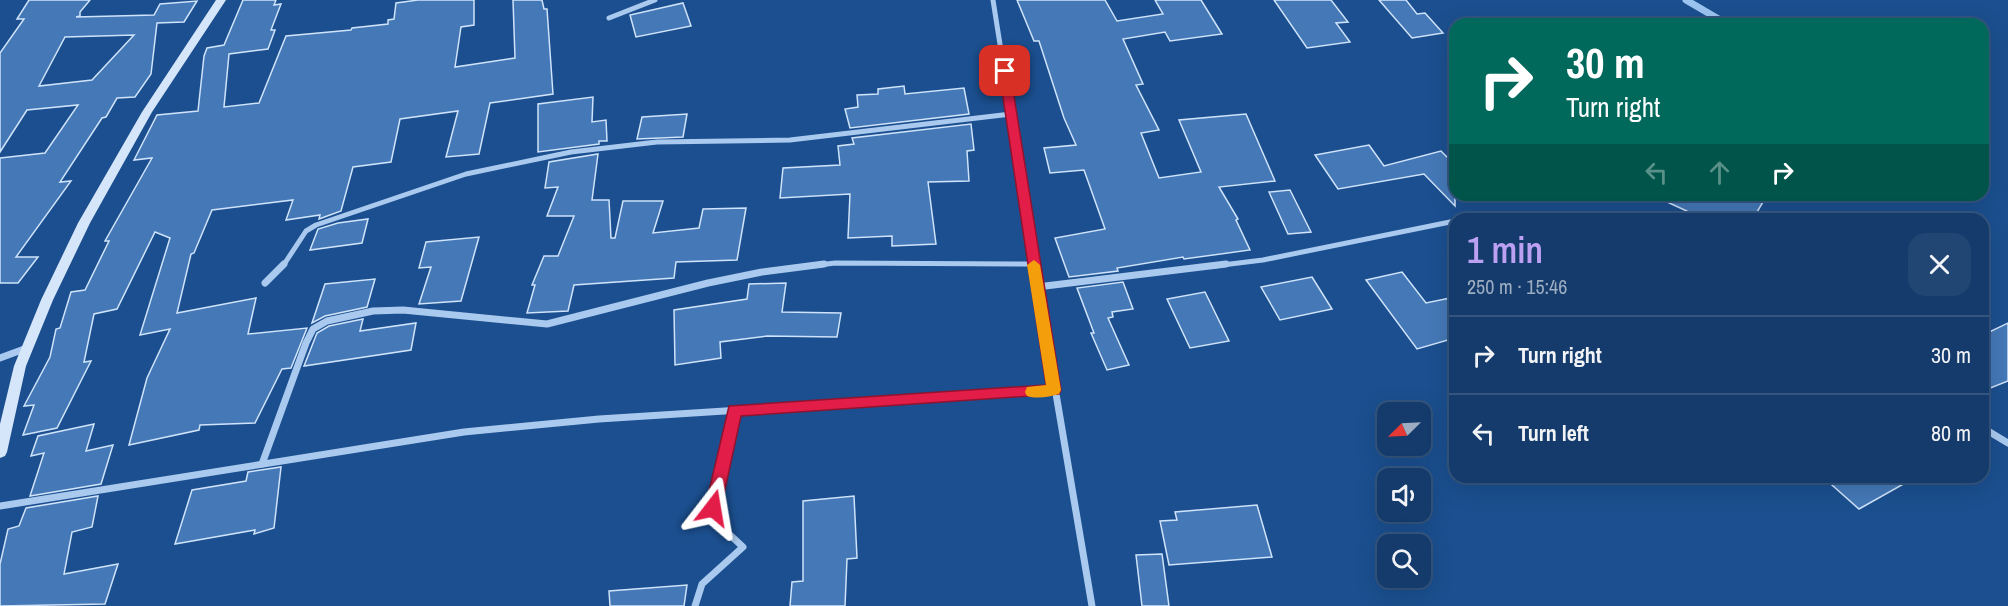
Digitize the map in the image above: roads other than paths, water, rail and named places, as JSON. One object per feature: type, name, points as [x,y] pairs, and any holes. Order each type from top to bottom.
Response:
[{"type":"main road","points":[[0,452],[20,366],[46,300],[84,223],[147,112],[221,0]]},
{"type":"street","points":[[609,18],[655,0]]},
{"type":"street","points":[[993,0],[1033,264],[1092,606]]},
{"type":"street","points":[[265,283],[276,274],[307,229],[399,195],[482,169],[555,154],[643,142],[757,142],[827,137],[1011,114]]},
{"type":"street","points":[[1037,287],[1263,260],[1449,222]]},
{"type":"street","points":[[262,464],[306,343],[314,329],[327,321],[373,311],[403,310],[547,324],[708,283],[773,271],[846,263],[1033,264]]},
{"type":"street","points":[[0,358],[28,347]]},
{"type":"street","points":[[0,506],[464,432],[599,419],[1054,390]]},
{"type":"street","points":[[695,606],[702,584],[743,547],[716,522],[713,508],[735,410]]},
{"type":"street","points":[[1989,431],[2008,442]]},
{"type":"waterway","points":[[1686,0],[1717,18]]}]
